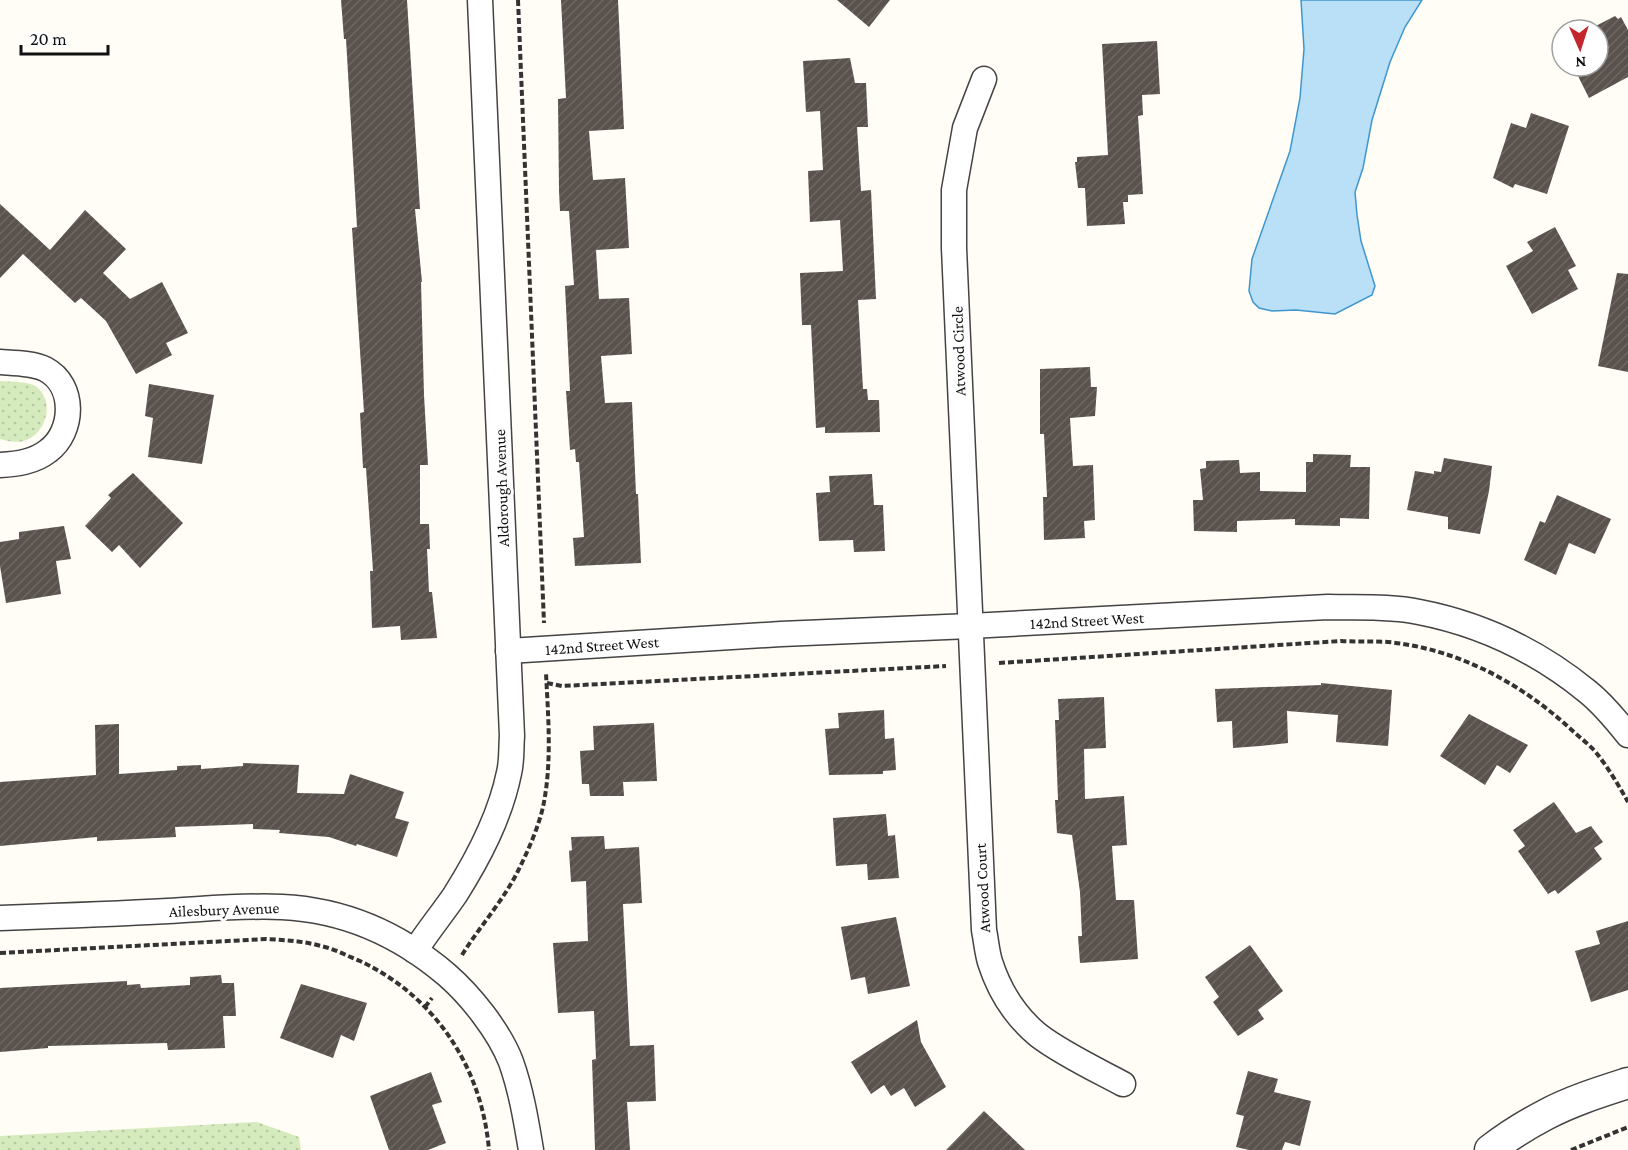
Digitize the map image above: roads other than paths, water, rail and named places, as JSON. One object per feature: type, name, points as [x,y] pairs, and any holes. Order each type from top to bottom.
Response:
[{"type":"street","name":"Aldorough Avenue","points":[[415,951],[465,878],[481,850],[499,810],[510,771],[512,736],[480,0]]},
{"type":"street","name":"Atwood Circle","points":[[970,626],[954,248],[954,190],[965,128],[984,80]]},
{"type":"street","points":[[0,362],[35,366],[51,372],[60,380],[67,394],[67,418],[61,436],[48,451],[27,462],[0,465]]},
{"type":"street","name":"142nd Street West","points":[[508,651],[781,634],[1328,608],[1378,608],[1418,611],[1458,621],[1489,633],[1547,662],[1589,693],[1628,735]]},
{"type":"street","name":"Atwood Court","points":[[970,626],[984,930],[989,960],[1000,987],[1016,1013],[1038,1035],[1123,1084]]},
{"type":"street","name":"Ailesbury Avenue","points":[[0,918],[283,907],[322,912],[353,920],[385,933],[415,951],[464,989],[492,1027],[510,1060],[524,1108],[531,1150]]},
{"type":"street","points":[[1490,1150],[1546,1114],[1628,1083]]},
{"type":"water","points":[[1301,0],[1422,0],[1405,27],[1390,62],[1372,120],[1363,168],[1355,192],[1361,241],[1375,286],[1372,295],[1335,314],[1296,310],[1272,311],[1259,308],[1253,302],[1249,291],[1252,259],[1290,151],[1300,98],[1304,49]]}]
